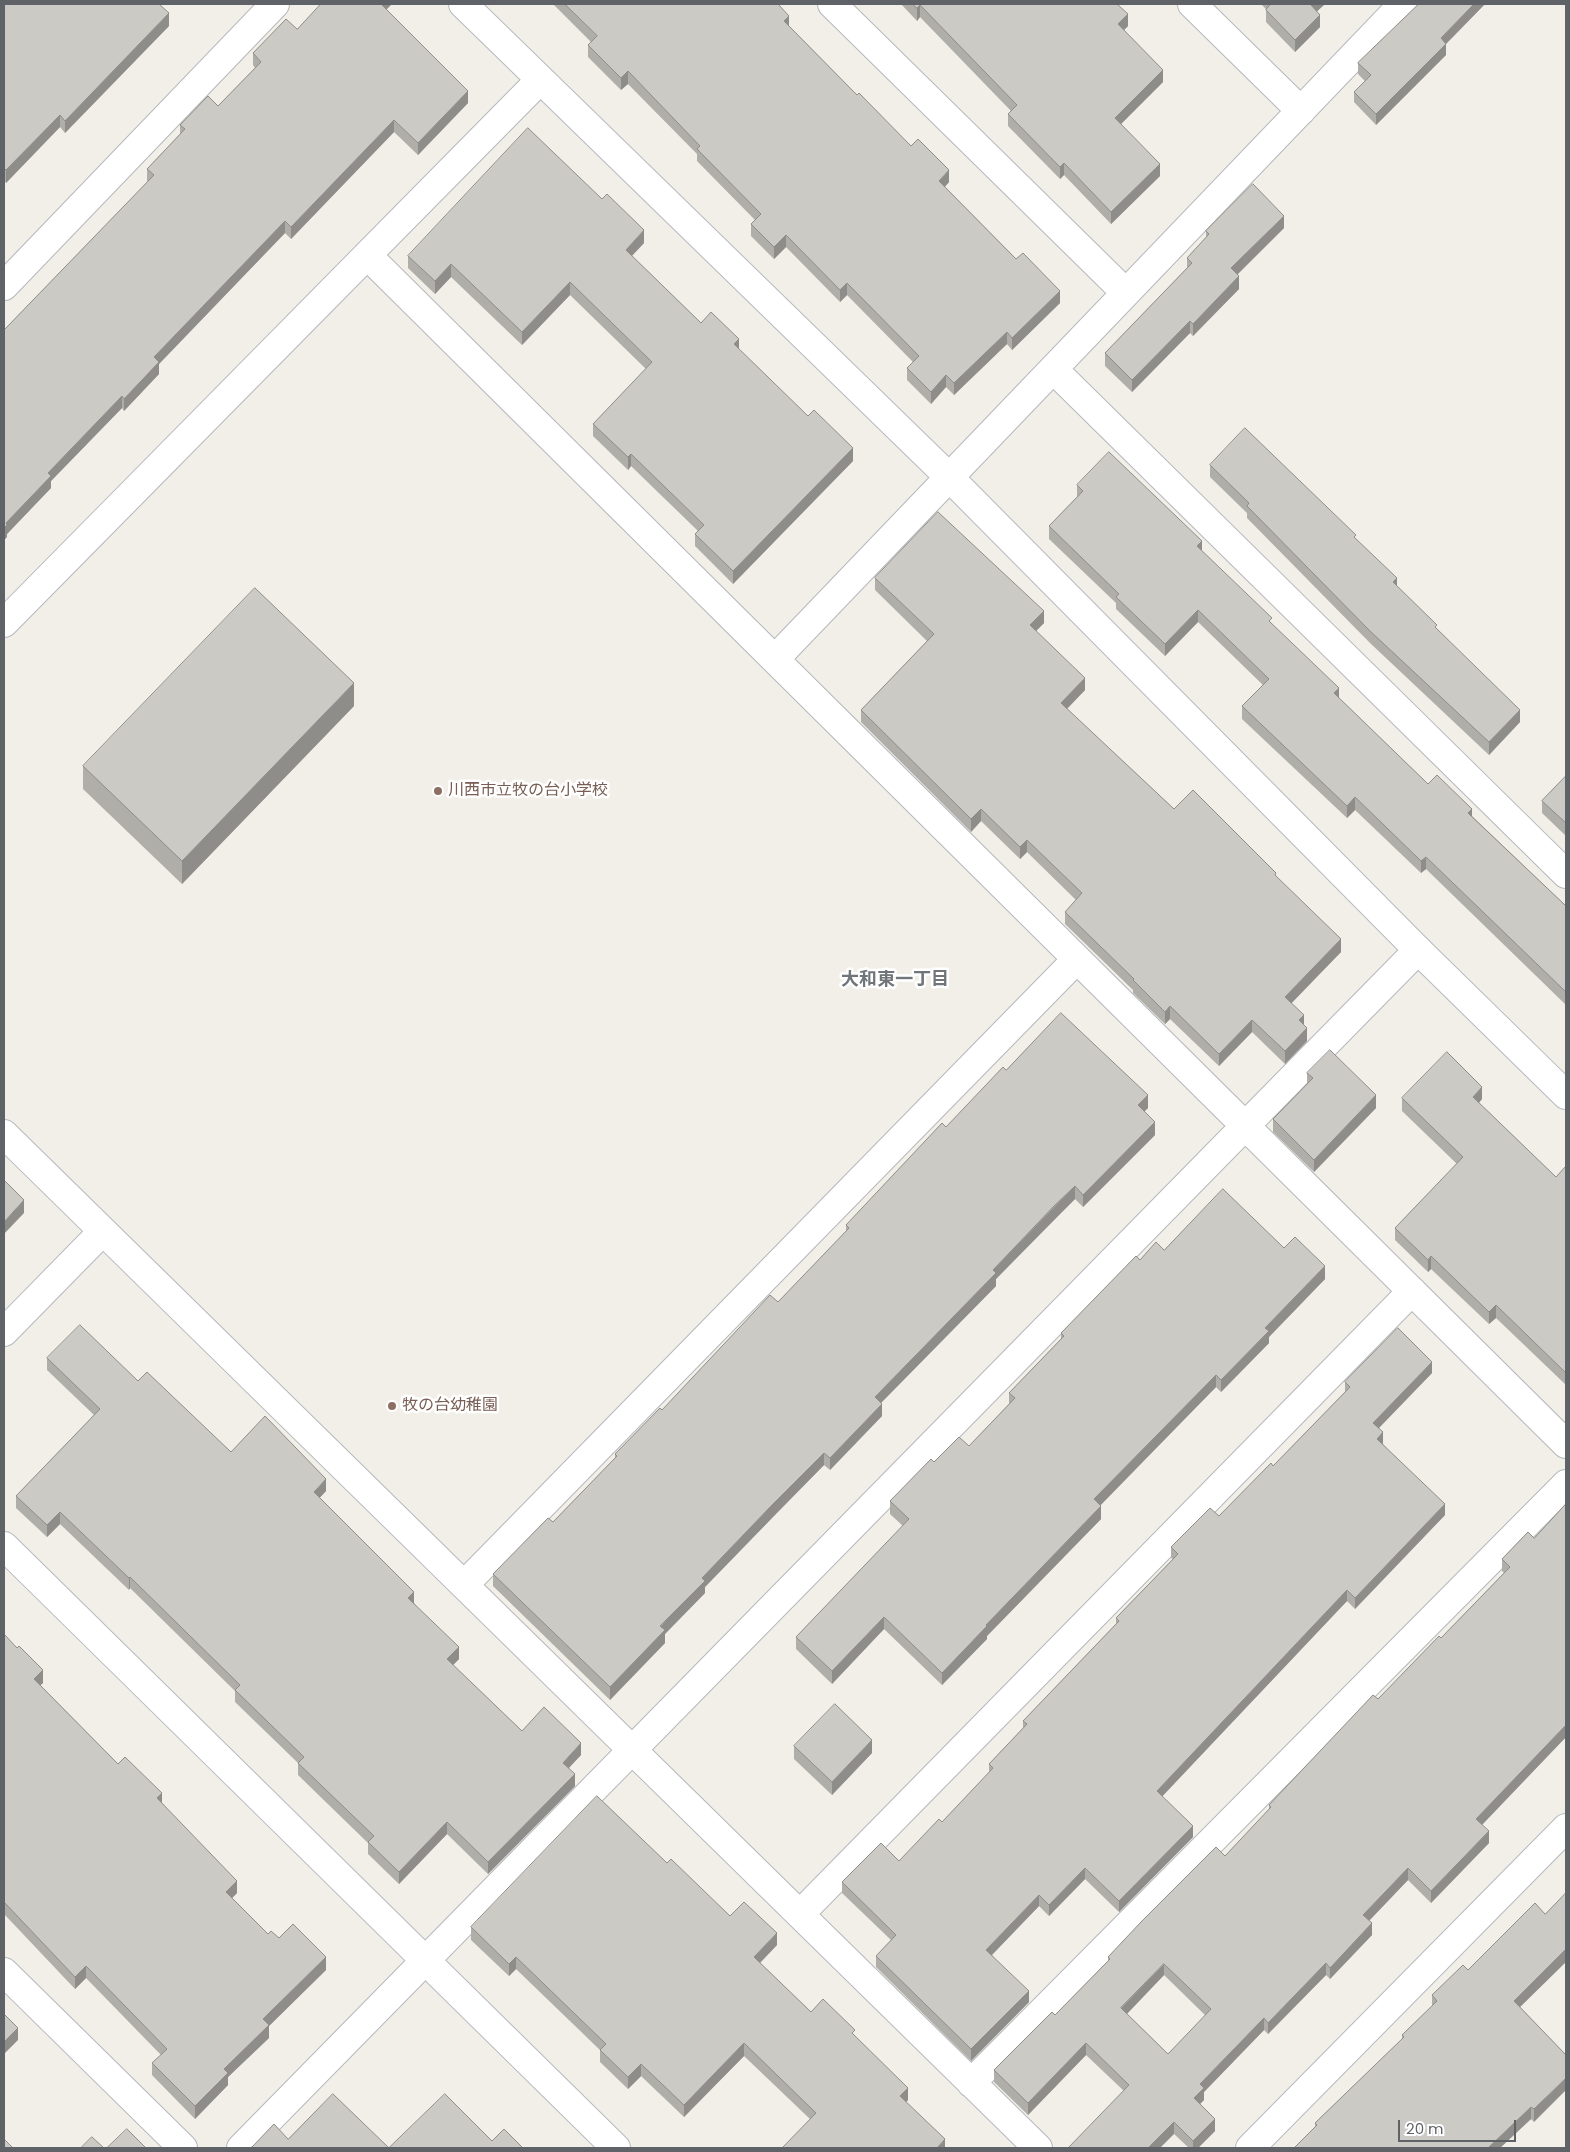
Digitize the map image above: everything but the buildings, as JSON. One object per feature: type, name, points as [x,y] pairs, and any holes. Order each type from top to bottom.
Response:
[{"type":"street","points":[[4,286],[275,4]]},
{"type":"street","points":[[463,4],[949,477],[1418,950],[1566,1095]]},
{"type":"street","points":[[832,4],[1126,293]]},
{"type":"street","points":[[1192,4],[1301,111]]},
{"type":"street","points":[[775,659],[1403,4]]},
{"type":"street","points":[[4,623],[540,80]]},
{"type":"street","points":[[367,255],[1566,1444]]},
{"type":"street","points":[[1053,369],[1566,874]]},
{"type":"street","points":[[241,2148],[1418,950]]},
{"type":"street","points":[[464,1585],[1077,959]]},
{"type":"street","points":[[4,1134],[1038,2148]]},
{"type":"street","points":[[4,1332],[103,1231]]},
{"type":"street","points":[[800,1914],[1412,1290]]},
{"type":"street","points":[[971,2083],[1566,1484]]},
{"type":"street","points":[[4,1546],[616,2148]]},
{"type":"street","points":[[1250,2148],[1566,1828]]},
{"type":"street","points":[[4,1972],[183,2148]]},
{"type":"place","name":"川西市立牧の台小学校","points":[[438,791]]},
{"type":"place","name":"牧の台幼稚園","points":[[392,1406]]},
{"type":"district","name":"大和東一丁目","points":[[895,980]]}]
